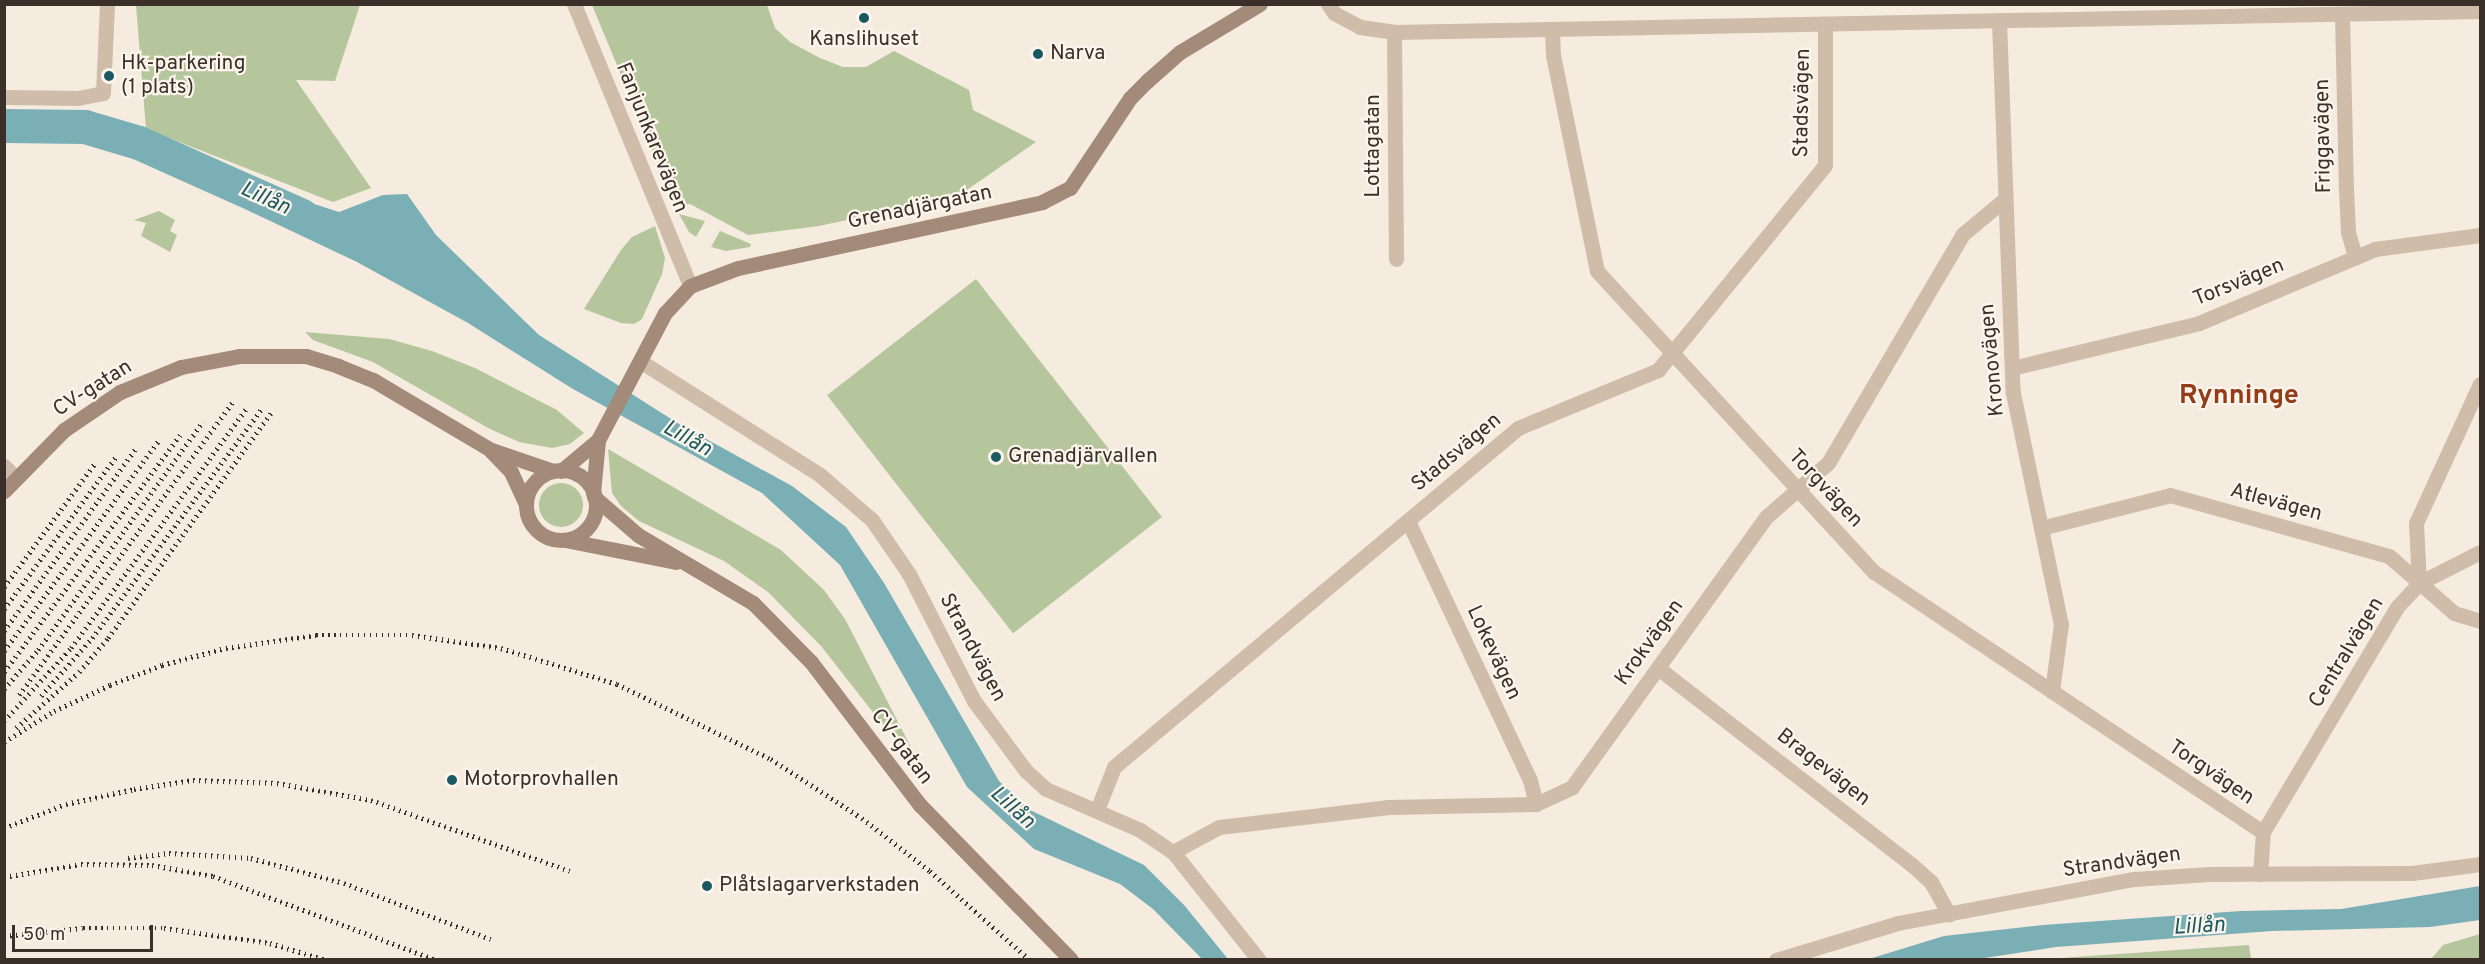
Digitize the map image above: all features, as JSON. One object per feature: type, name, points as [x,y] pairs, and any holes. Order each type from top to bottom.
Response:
[{"type":"street","points":[[4,97],[78,98],[103,93],[107,4]]},
{"type":"street","name":"Fanjunkarevägen","points":[[574,4],[690,286]]},
{"type":"street","name":"Grenadjärgatan","points":[[594,495],[598,440],[665,313],[690,286],[738,268],[1042,202],[1070,188],[1130,98],[1146,81],[1180,52],[1260,4]]},
{"type":"street","points":[[1328,4],[1334,13],[1360,27],[1394,32],[1999,20],[2223,10],[2342,14],[2481,11]]},
{"type":"street","name":"Friggavägen","points":[[2342,14],[2348,231],[2355,257]]},
{"type":"street","name":"Kronovägen","points":[[1999,20],[2013,393],[2061,624],[2052,691]]},
{"type":"street","name":"Stadsvägen","points":[[1097,810],[1114,767],[1518,428],[1659,370],[1825,165],[1825,24]]},
{"type":"street","name":"Torgvägen","points":[[1552,29],[1553,55],[1597,272],[1874,572],[2263,832]]},
{"type":"street","name":"Lottagatan","points":[[1394,32],[1395,259]]},
{"type":"street","name":"Krokvägen","points":[[1173,852],[1219,826],[1389,807],[1536,804],[1572,787],[1766,517],[1828,463],[1963,234],[2006,199]]},
{"type":"street","name":"Torsvägen","points":[[2012,368],[2199,323],[2375,249],[2481,235]]},
{"type":"street","name":"CV-gatan","points":[[4,491],[64,430],[120,392],[182,367],[239,356],[306,356],[338,366],[373,380],[489,449],[557,471]]},
{"type":"street","name":"Strandvägen","points":[[640,361],[820,475],[872,520],[909,574],[974,701],[1002,743],[1046,789],[1140,830],[1173,852],[1259,960]]},
{"type":"street","points":[[2481,384],[2416,523],[2420,582],[2481,552]]},
{"type":"street","name":"Grenadjärgatan","points":[[557,471],[598,440]]},
{"type":"street","name":"CV-gatan","points":[[489,449],[511,472],[526,504]]},
{"type":"street","points":[[4,466],[16,478]]},
{"type":"street","points":[[557,471],[577,475],[594,495],[592,521],[581,534],[565,540],[546,537],[535,529],[526,504],[534,483],[557,471]]},
{"type":"street","name":"CV-gatan","points":[[594,495],[638,535],[753,603],[811,662],[920,805],[1071,960]]},
{"type":"street","name":"Atlevägen","points":[[2041,528],[2170,495],[2389,556],[2454,613],[2481,621]]},
{"type":"street","name":"Lokevägen","points":[[1408,520],[1530,780],[1536,804]]},
{"type":"street","name":"CV-gatan","points":[[565,540],[694,567]]},
{"type":"street","name":"Centralvägen","points":[[2260,874],[2263,832],[2397,607],[2420,582]]},
{"type":"street","name":"Bragevägen","points":[[1658,668],[1911,864],[1931,882],[1949,914]]},
{"type":"street","name":"Strandvägen","points":[[1776,960],[1898,923],[2134,879],[2260,874],[2412,873],[2481,864]]},
{"type":"green space","points":[[136,5],[360,5],[335,81],[296,80],[371,188],[333,202],[146,129]]},
{"type":"green space","points":[[592,5],[767,5],[775,28],[790,42],[820,58],[843,67],[866,67],[894,51],[969,90],[973,110],[1036,142],[958,196],[819,226],[748,235],[690,204],[675,205]]},
{"type":"green space","points":[[159,211],[175,220],[170,231],[177,235],[170,252],[141,236],[146,223],[134,220]]},
{"type":"green space","points":[[679,214],[705,221],[696,237],[689,232]]},
{"type":"green space","points":[[655,226],[665,258],[662,274],[642,319],[634,324],[621,323],[584,309],[621,250],[632,237]]},
{"type":"green space","points":[[720,231],[751,244],[750,247],[726,251],[711,247]]},
{"type":"green space","name":"Grenadjärvallen","points":[[976,279],[1162,517],[1013,633],[827,395]]},
{"type":"green space","points":[[305,332],[389,339],[432,351],[475,368],[557,410],[584,433],[570,444],[552,448],[519,442],[488,428],[373,362],[313,340]]},
{"type":"green space","points":[[608,449],[781,550],[824,590],[845,619],[914,753],[908,757],[821,646],[768,592],[724,561],[639,521],[621,506],[612,493]]},
{"type":"green space","points":[[561,483],[569,484],[577,489],[582,497],[582,513],[577,521],[569,526],[561,527],[553,526],[545,521],[540,513],[539,505],[540,497],[545,489],[553,484]]},
{"type":"green space","points":[[2480,934],[2480,959],[2431,959],[2443,945]]},
{"type":"green space","points":[[2249,945],[2251,959],[2054,959],[2061,958]]},
{"type":"water","points":[[407,194],[436,235],[539,335],[679,424],[792,486],[846,527],[884,583],[999,781],[1030,810],[1144,865],[1184,905],[1228,959],[1202,959],[1153,909],[1120,884],[1034,849],[967,787],[840,565],[762,493],[573,389],[468,323],[357,262],[249,211],[261,196],[293,204],[308,202],[339,212],[383,195]]},
{"type":"water","points":[[2480,886],[2480,920],[2430,927],[2272,931],[2056,947],[1978,959],[1869,959],[1944,936],[2043,925],[2241,911],[2341,909]]},
{"type":"waterway","name":"Lillån","points":[[4,126],[85,127],[139,143],[302,216]]},
{"type":"railway","points":[[19,695],[233,402]]},
{"type":"railway","points":[[4,721],[71,648],[246,409]]},
{"type":"railway","points":[[41,696],[92,638],[261,410]]},
{"type":"railway","points":[[16,728],[79,672],[108,638],[271,413]]},
{"type":"railway","points":[[4,689],[38,650],[203,421]]},
{"type":"railway","points":[[4,672],[180,435]]},
{"type":"railway","points":[[4,651],[159,440]]},
{"type":"railway","points":[[4,631],[136,448]]},
{"type":"railway","points":[[4,609],[117,455]]},
{"type":"railway","points":[[4,587],[95,463]]},
{"type":"railway","points":[[4,742],[54,711],[110,685],[162,665],[226,648],[316,635],[412,635],[501,648],[617,684],[771,759],[862,818],[930,871],[1030,960]]},
{"type":"railway","points":[[4,828],[66,804],[134,789],[193,780],[277,783],[371,800],[570,871]]},
{"type":"railway","points":[[128,858],[169,853],[251,858],[344,883],[491,939]]},
{"type":"railway","points":[[4,877],[81,864],[152,865],[213,876],[437,960]]},
{"type":"railway","points":[[4,936],[83,928],[164,928],[270,943],[326,960]]},
{"type":"place","name":"Kanslihuset","points":[[864,18]]},
{"type":"place","name":"Narva","points":[[1038,54]]},
{"type":"place","name":"Hk-parkering (1 plats)","points":[[109,76]]},
{"type":"place","name":"Grenadjärvallen","points":[[996,457]]},
{"type":"place","name":"Motorprovhallen","points":[[452,780]]},
{"type":"place","name":"Plåtslagarverkstaden","points":[[707,886]]},
{"type":"district","name":"Rynninge","points":[[2239,397]]}]
